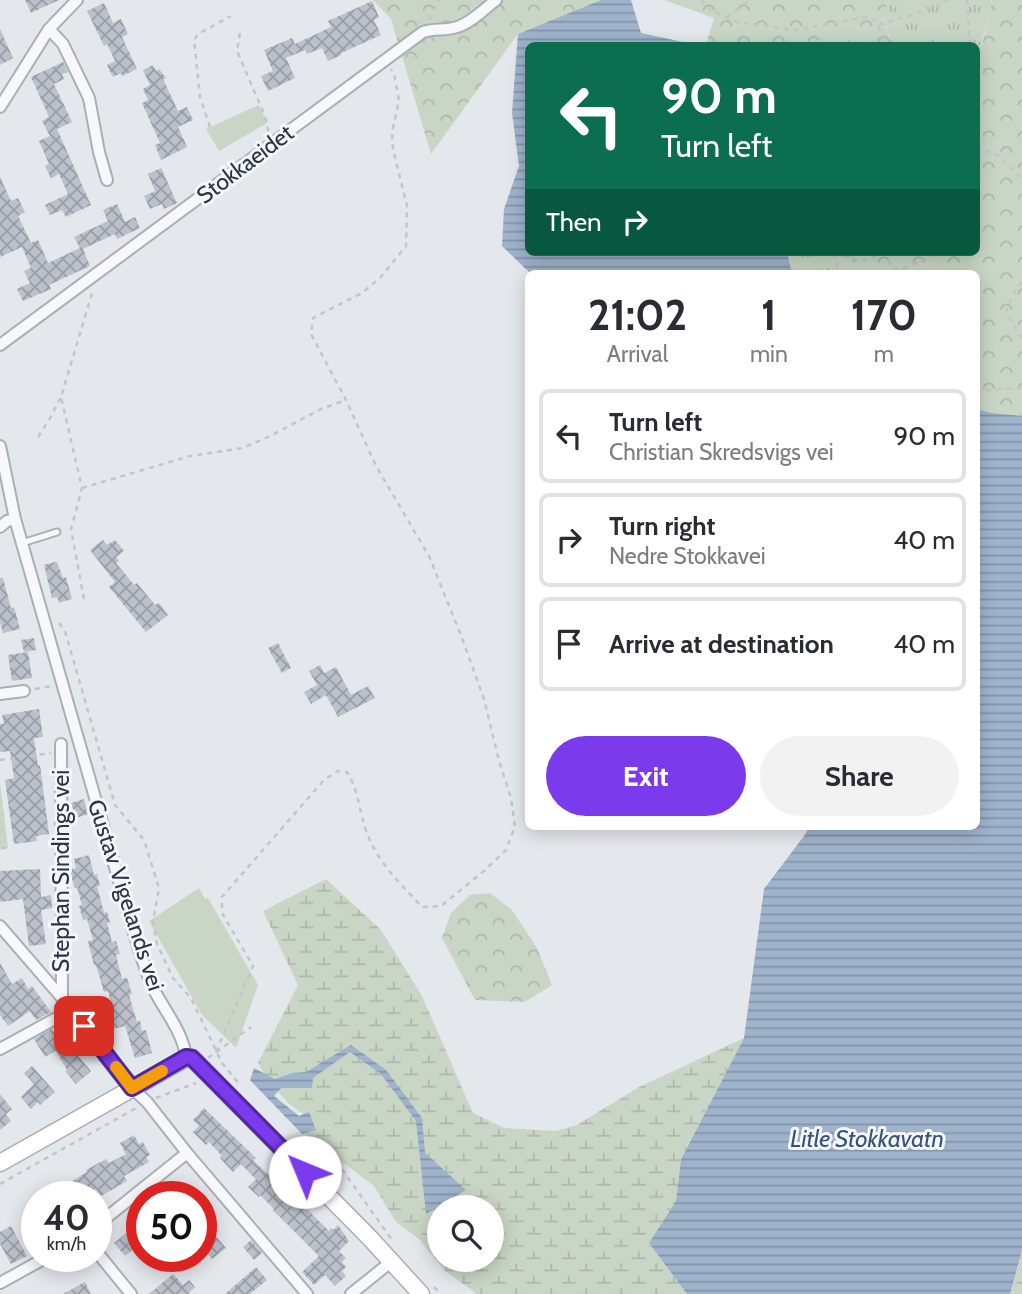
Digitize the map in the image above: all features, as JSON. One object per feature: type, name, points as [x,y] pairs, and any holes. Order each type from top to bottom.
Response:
[{"type":"main road","points":[[0,1163],[132,1088],[195,1068]]},
{"type":"main road","name":"Gustav Vigelands vei","points":[[195,1068],[394,1254],[427,1290]]},
{"type":"street","points":[[0,107],[49,29],[77,0]]},
{"type":"street","name":"Stokkaeidet","points":[[0,345],[423,32],[461,26],[496,0]]},
{"type":"street","points":[[49,29],[63,44],[89,98],[107,180]]},
{"type":"street","name":"Gustav Vigelands vei","points":[[0,446],[15,519],[136,941],[154,989],[195,1068]]},
{"type":"street","points":[[0,527],[15,519]]},
{"type":"street","points":[[0,694],[24,691]]},
{"type":"street","name":"Stephan Sindings vei","points":[[61,748],[62,998]]},
{"type":"street","points":[[0,926],[62,998],[132,1088],[147,1102],[307,1294]]},
{"type":"street","points":[[0,1049],[71,1010]]},
{"type":"street","points":[[112,1213],[187,1153]]},
{"type":"street","points":[[351,1294],[394,1254]]},
{"type":"street","points":[[0,1283],[21,1271]]},
{"type":"street","points":[[112,1271],[131,1294]]},
{"type":"lane","points":[[22,543],[57,532]]},
{"type":"path","points":[[423,32],[439,0]]},
{"type":"path","points":[[701,0],[710,10],[737,22],[796,30],[873,19],[879,25],[882,42]]},
{"type":"path","points":[[726,17],[750,0]]},
{"type":"path","points":[[879,25],[930,9],[948,0]]},
{"type":"path","points":[[967,0],[970,42]]},
{"type":"path","points":[[210,127],[200,97],[194,40],[198,34],[231,16]]},
{"type":"path","points":[[240,33],[237,51],[265,116],[268,133],[278,140]]},
{"type":"path","points":[[216,1052],[253,966],[222,913],[222,898],[324,780],[338,771],[347,772],[354,782],[366,832],[380,860],[422,906],[440,906],[484,872],[506,850],[515,826],[511,798],[484,699],[429,556],[376,466],[346,400],[311,334],[313,318],[362,293],[380,278],[406,246],[407,206],[392,134],[399,100],[394,74],[385,60]]},
{"type":"path","points":[[980,149],[999,156],[1022,178]]},
{"type":"path","points":[[843,256],[862,262],[876,256]]},
{"type":"path","points":[[884,256],[893,269],[902,269],[932,256]]},
{"type":"path","points":[[38,436],[61,397],[98,273]]},
{"type":"path","points":[[1022,282],[1014,292],[1006,312],[1022,338]]},
{"type":"path","points":[[980,391],[1022,388]]},
{"type":"path","points":[[61,397],[82,488],[71,529],[84,600]]},
{"type":"path","points":[[82,488],[190,456],[243,448],[321,409],[346,400]]},
{"type":"path","points":[[59,623],[65,631],[115,805],[144,840],[159,888],[153,922],[157,944],[173,978],[191,998],[222,1063],[247,1092]]},
{"type":"path","points":[[24,691],[52,687]]},
{"type":"path","points":[[0,760],[61,748]]},
{"type":"path","points":[[0,1184],[147,1102],[251,1027]]},
{"type":"path","points":[[299,1144],[307,1152],[319,1156],[344,1172],[394,1254]]},
{"type":"path","points":[[427,1290],[441,1294]]},
{"type":"green space","points":[[373,0],[601,0],[518,34],[431,154],[391,19]]},
{"type":"green space","points":[[664,0],[885,0],[888,16],[884,19],[890,42],[868,42],[849,35],[810,42],[707,42],[714,18]]},
{"type":"green space","points":[[885,0],[992,0],[981,46],[980,42],[890,42],[884,18],[888,16]]},
{"type":"green space","points":[[992,0],[1022,0],[1022,416],[980,410],[980,270],[850,270],[852,256],[980,256],[982,45]]},
{"type":"green space","points":[[849,35],[868,42],[807,42]]},
{"type":"green space","points":[[259,105],[267,123],[219,151],[206,129]]},
{"type":"green space","points":[[788,256],[852,256],[850,270],[791,270]]},
{"type":"green space","points":[[0,782],[8,848],[0,850]]},
{"type":"green space","points":[[326,879],[381,930],[422,996],[473,1113],[504,1128],[556,1131],[577,1125],[639,1087],[744,1038],[681,1158],[676,1201],[649,1243],[687,1294],[477,1294],[447,1272],[504,1272],[504,1195],[427,1195],[427,1249],[419,1239],[396,1222],[374,1186],[305,1134],[313,1121],[288,1103],[268,1080],[258,1063],[298,985],[263,911]]},
{"type":"green space","points":[[199,888],[205,899],[208,898],[258,985],[236,1048],[202,1015],[149,921]]},
{"type":"green space","points":[[490,893],[512,910],[537,948],[552,985],[525,1002],[475,1000],[442,938],[451,913],[470,895]]},
{"type":"green space","points":[[1022,1250],[1022,1294],[1010,1294]]},
{"type":"water","points":[[601,0],[631,0],[641,33],[683,42],[525,42],[525,256],[788,256],[791,270],[527,270],[502,246],[504,209],[519,166],[512,113],[518,34]]},
{"type":"water","name":"Litle Stokkavatn","points":[[980,410],[1022,416],[1022,1250],[1010,1294],[687,1294],[649,1243],[676,1201],[681,1159],[744,1038],[764,889],[808,830],[980,830]]},
{"type":"water","points":[[351,1045],[386,1070],[422,1118],[425,1153],[466,1190],[458,1195],[427,1195],[426,1214],[416,1121],[381,1074],[350,1052],[313,1078],[312,1088],[281,1088],[274,1096],[299,1116],[309,1112],[316,1130],[302,1134],[250,1080],[254,1068],[275,1079],[292,1073],[306,1072]]},
{"type":"building","points":[[25,0],[59,0],[31,13]]},
{"type":"building","points":[[372,1],[379,17],[374,20],[381,35],[328,61],[322,48],[307,54],[305,50],[286,58],[295,78],[268,91],[261,76],[273,71],[264,50],[292,38],[295,44],[331,27],[328,21]]},
{"type":"building","points":[[104,3],[113,23],[121,19],[128,34],[122,37],[137,69],[122,76],[121,73],[113,77],[107,65],[115,61],[107,44],[104,46],[87,11]]},
{"type":"building","points":[[0,29],[13,58],[0,65]]},
{"type":"building","points":[[63,62],[68,72],[62,74],[64,79],[54,84],[72,122],[57,129],[91,205],[66,217],[62,210],[50,215],[45,205],[68,194],[59,174],[51,178],[45,166],[49,164],[39,141],[50,136],[42,121],[49,117],[31,77]]},
{"type":"building","points":[[153,65],[156,71],[159,69],[166,78],[163,79],[178,111],[187,107],[193,120],[178,127],[187,147],[161,160],[155,145],[160,143],[142,103],[148,100],[143,89],[150,85],[143,70]]},
{"type":"building","points":[[161,168],[177,203],[164,209],[162,204],[150,209],[144,196],[155,191],[148,174]]},
{"type":"building","points":[[0,177],[11,201],[18,198],[25,212],[18,216],[31,243],[38,240],[48,263],[80,248],[74,237],[108,221],[103,210],[117,204],[125,222],[135,217],[140,228],[117,239],[115,234],[83,249],[90,266],[49,285],[51,289],[23,301],[17,289],[30,283],[24,271],[31,268],[22,247],[0,257]]},
{"type":"building","points":[[103,540],[107,545],[115,540],[124,551],[116,557],[119,561],[116,563],[134,585],[137,583],[155,605],[159,603],[168,615],[146,632],[109,587],[115,582],[90,550]]},
{"type":"building","points":[[57,562],[63,578],[66,577],[72,599],[59,603],[57,597],[52,598],[44,565]]},
{"type":"building","points":[[0,578],[3,578],[20,629],[3,633],[0,622]]},
{"type":"building","points":[[34,638],[36,650],[24,652],[21,640]]},
{"type":"building","points":[[278,643],[291,668],[282,673],[268,648]]},
{"type":"building","points":[[28,652],[32,678],[12,681],[8,655]]},
{"type":"building","points":[[320,665],[324,673],[336,667],[351,695],[368,686],[375,698],[338,717],[326,695],[311,704],[304,692],[317,685],[309,671]]},
{"type":"building","points":[[39,709],[43,737],[34,738],[49,834],[36,836],[37,841],[14,844],[5,780],[14,778],[10,751],[0,752],[0,724],[4,724],[2,715]]},
{"type":"building","points":[[84,799],[88,814],[76,818],[71,803]]},
{"type":"building","points":[[89,855],[94,875],[97,874],[100,886],[97,886],[104,913],[107,912],[110,922],[107,923],[112,942],[116,941],[120,954],[116,955],[122,979],[127,978],[137,1022],[140,1021],[142,1031],[146,1030],[152,1053],[135,1058],[125,1026],[101,1032],[94,1021],[114,1015],[108,991],[104,992],[94,965],[88,941],[93,940],[87,919],[83,920],[77,887],[75,888],[69,870],[76,868],[74,859]]},
{"type":"building","points":[[40,869],[41,897],[51,895],[52,908],[41,910],[46,944],[29,946],[23,899],[0,902],[0,871]]},
{"type":"building","points":[[0,963],[12,984],[22,978],[28,989],[32,986],[51,1012],[36,1020],[30,1011],[8,1026],[0,1015]]},
{"type":"building","points":[[52,1029],[62,1046],[70,1039],[79,1049],[75,1052],[91,1071],[76,1084],[65,1071],[67,1070],[57,1050],[45,1057],[34,1039]]},
{"type":"building","points":[[32,1066],[55,1092],[31,1109],[21,1097],[34,1084],[24,1073]]},
{"type":"building","points":[[0,1094],[12,1109],[6,1114],[11,1121],[0,1130]]},
{"type":"building","points":[[204,1108],[256,1158],[253,1160],[273,1179],[275,1177],[329,1231],[338,1225],[349,1241],[339,1251],[346,1258],[342,1262],[346,1267],[342,1271],[346,1276],[335,1286],[325,1275],[314,1285],[302,1272],[319,1256],[260,1195],[259,1197],[248,1187],[256,1179],[241,1164],[233,1172],[209,1142],[206,1145],[193,1132],[199,1126],[193,1120]]},
{"type":"building","points":[[134,1135],[139,1144],[143,1142],[150,1155],[146,1157],[149,1162],[124,1176],[127,1181],[112,1190],[112,1181],[72,1181],[106,1159],[109,1163],[126,1154],[120,1143]]},
{"type":"building","points":[[11,1226],[21,1245],[21,1259],[11,1264],[0,1244],[0,1232]]},
{"type":"building","points":[[126,1233],[126,1255],[125,1256],[114,1243]]},
{"type":"building","points":[[217,1238],[226,1248],[217,1255]]},
{"type":"building","points":[[251,1240],[262,1253],[254,1260],[243,1247]]},
{"type":"building","points":[[256,1267],[267,1280],[250,1294],[225,1294]]},
{"type":"building","points":[[173,1274],[183,1285],[189,1280],[195,1287],[190,1294],[149,1294]]},
{"type":"building","points":[[85,1282],[91,1294],[63,1294]]},
{"type":"slow traffic","points":[[116,1067],[132,1088],[162,1071]]},
{"type":"route","points":[[84,1026],[132,1088],[186,1057],[192,1058],[305,1172]]}]
